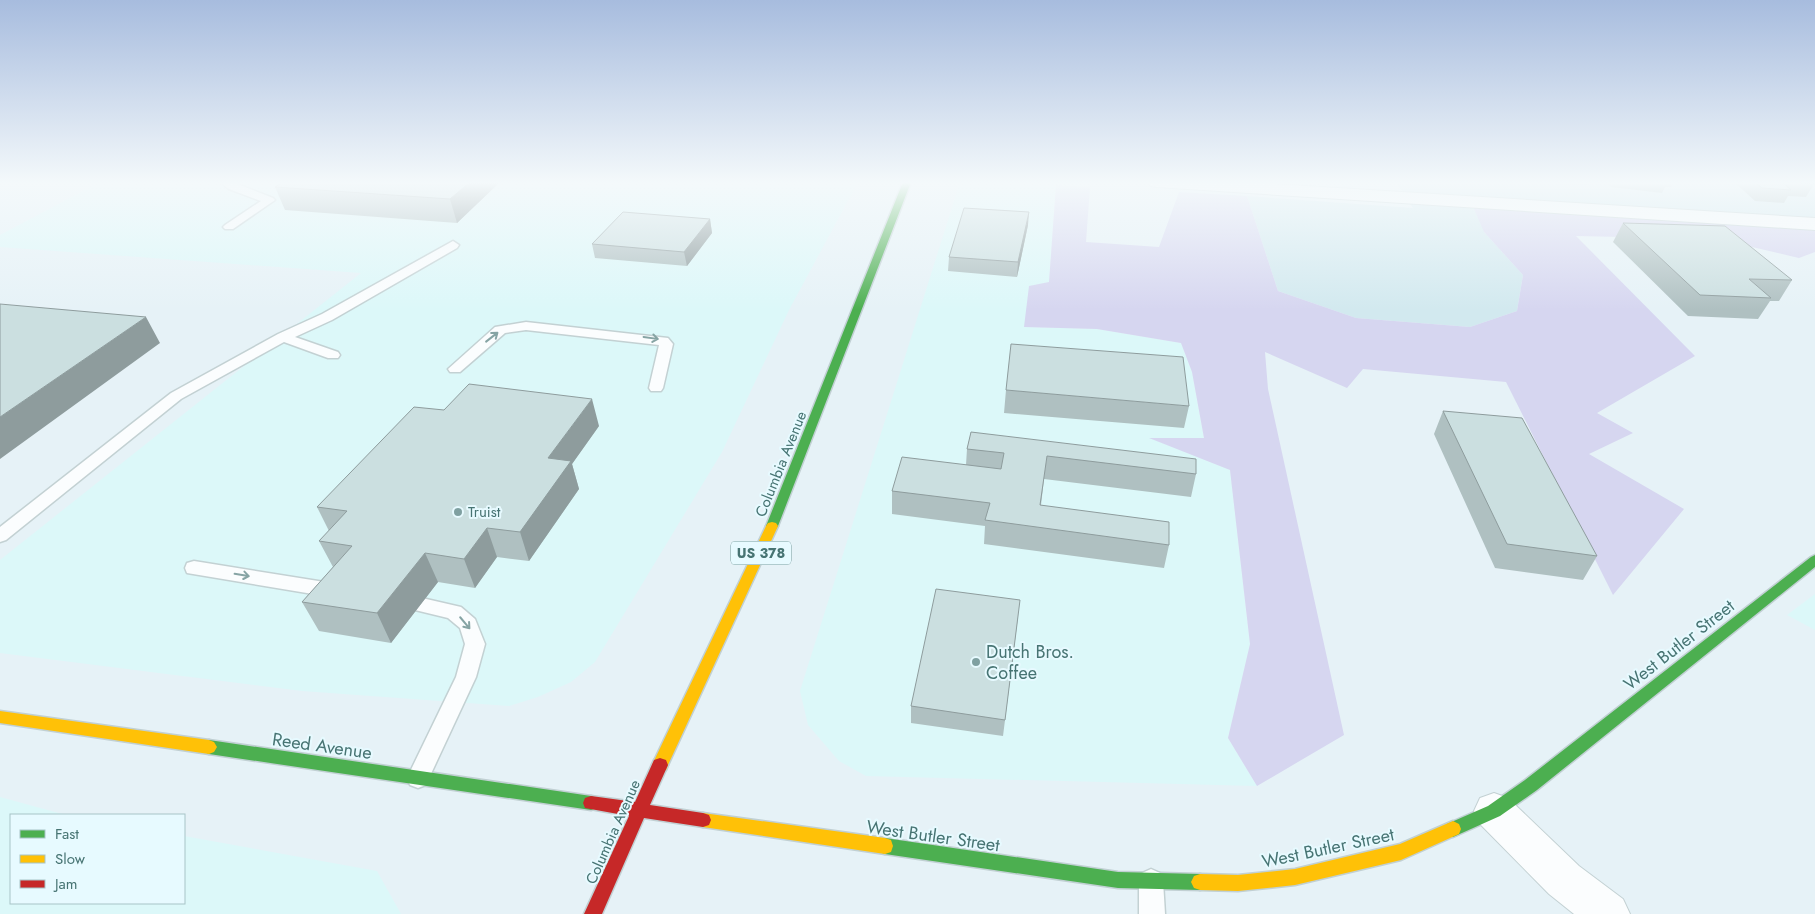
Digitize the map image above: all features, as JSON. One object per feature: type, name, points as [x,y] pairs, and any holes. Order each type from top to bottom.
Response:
[{"type":"street","name":"Columbia Avenue","points":[[593,914],[638,811],[770,532],[890,225]]},
{"type":"street","name":"West Butler Street","points":[[638,811],[1118,880],[1238,883],[1295,877],[1401,852],[1494,811],[1531,784],[1815,560]]},
{"type":"street","name":"Reed Avenue","points":[[0,717],[638,811]]},
{"type":"street","points":[[1494,811],[1564,880],[1608,914]]},
{"type":"lane","points":[[229,227],[232,225]]},
{"type":"lane","points":[[0,536],[176,396],[283,337],[328,316],[453,245]]},
{"type":"lane","points":[[455,369],[500,330],[526,326],[663,340],[666,344],[665,351],[656,376],[656,388]]},
{"type":"lane","points":[[283,337],[333,355]]},
{"type":"lane","points":[[194,568],[350,593]]},
{"type":"lane","points":[[418,778],[466,677],[475,644],[468,624],[454,612],[422,605]]},
{"type":"lane","points":[[1151,881],[1152,914]]},
{"type":"shaded area","points":[[20,225],[835,225],[789,310],[722,452],[595,662],[571,682],[538,697],[509,706],[302,691],[0,653],[0,560],[361,273],[0,247],[0,235]]},
{"type":"shaded area","points":[[947,225],[1053,225],[1049,283],[1025,327],[1097,329],[1181,343],[1192,372],[1204,439],[1151,438],[1230,470],[1250,645],[1228,738],[1257,786],[866,776],[839,761],[808,725],[800,691]]},
{"type":"shaded area","points":[[1053,225],[1087,225],[1086,242],[1159,247],[1167,225],[1256,225],[1278,291],[1356,318],[1470,327],[1517,311],[1523,275],[1484,232],[1481,225],[1815,225],[1815,252],[1799,258],[1718,239],[1576,236],[1695,356],[1597,413],[1633,433],[1589,454],[1684,509],[1613,595],[1506,382],[1363,369],[1347,388],[1265,352],[1268,389],[1344,735],[1257,786],[1228,738],[1250,644],[1230,470],[1149,438],[1204,438],[1192,372],[1181,343],[1097,329],[1024,327],[1029,286],[1049,282]]},
{"type":"shaded area","points":[[1256,225],[1788,225],[1484,232],[1523,275],[1517,311],[1470,327],[1356,318],[1278,291]]},
{"type":"shaded area","points":[[1815,594],[1815,630],[1787,615]]},
{"type":"shaded area","points":[[0,797],[62,814],[10,814],[10,904],[185,904],[185,836],[377,871],[401,914],[0,914]]},
{"type":"building","points":[[611,225],[706,225],[684,252],[592,244]]},
{"type":"building","points":[[959,225],[1026,225],[1018,262],[949,257]]},
{"type":"building","points":[[1625,225],[1725,226],[1792,280],[1749,279],[1771,298],[1700,295]]},
{"type":"building","points":[[0,304],[146,317],[0,417]]},
{"type":"building","points":[[1011,344],[1183,357],[1189,406],[1006,390]]},
{"type":"building","name":"Truist","points":[[469,384],[592,399],[548,458],[571,461],[520,532],[487,528],[464,559],[425,553],[377,613],[302,602],[352,546],[319,541],[347,511],[317,507],[414,407],[444,410]]},
{"type":"building","points":[[1443,411],[1522,418],[1597,556],[1507,544]]},
{"type":"building","points":[[971,432],[1196,459],[1196,474],[1047,456],[1040,505],[1169,522],[1169,545],[985,520],[990,503],[892,491],[902,457],[1001,469],[1004,453],[967,449]]},
{"type":"building","points":[[936,589],[1020,600],[1005,720],[911,706]]},
{"type":"traffic: fast","points":[[772,526],[890,225]]},
{"type":"traffic: fast","points":[[1453,829],[1494,811],[1531,785],[1815,560]]},
{"type":"traffic: fast","points":[[209,747],[591,803]]},
{"type":"traffic: fast","points":[[885,846],[1118,880],[1200,882]]},
{"type":"traffic: slow","points":[[660,765],[772,526]]},
{"type":"traffic: slow","points":[[0,717],[209,747]]},
{"type":"traffic: slow","points":[[703,820],[885,846]]},
{"type":"traffic: slow","points":[[1200,882],[1238,883],[1295,877],[1401,852],[1453,829]]},
{"type":"traffic: jam","points":[[593,914],[660,765]]},
{"type":"traffic: jam","points":[[591,803],[703,820]]},
{"type":"place","name":"Truist","points":[[458,512]]},
{"type":"place","name":"Dutch Bros. Coffee","points":[[976,662]]}]
